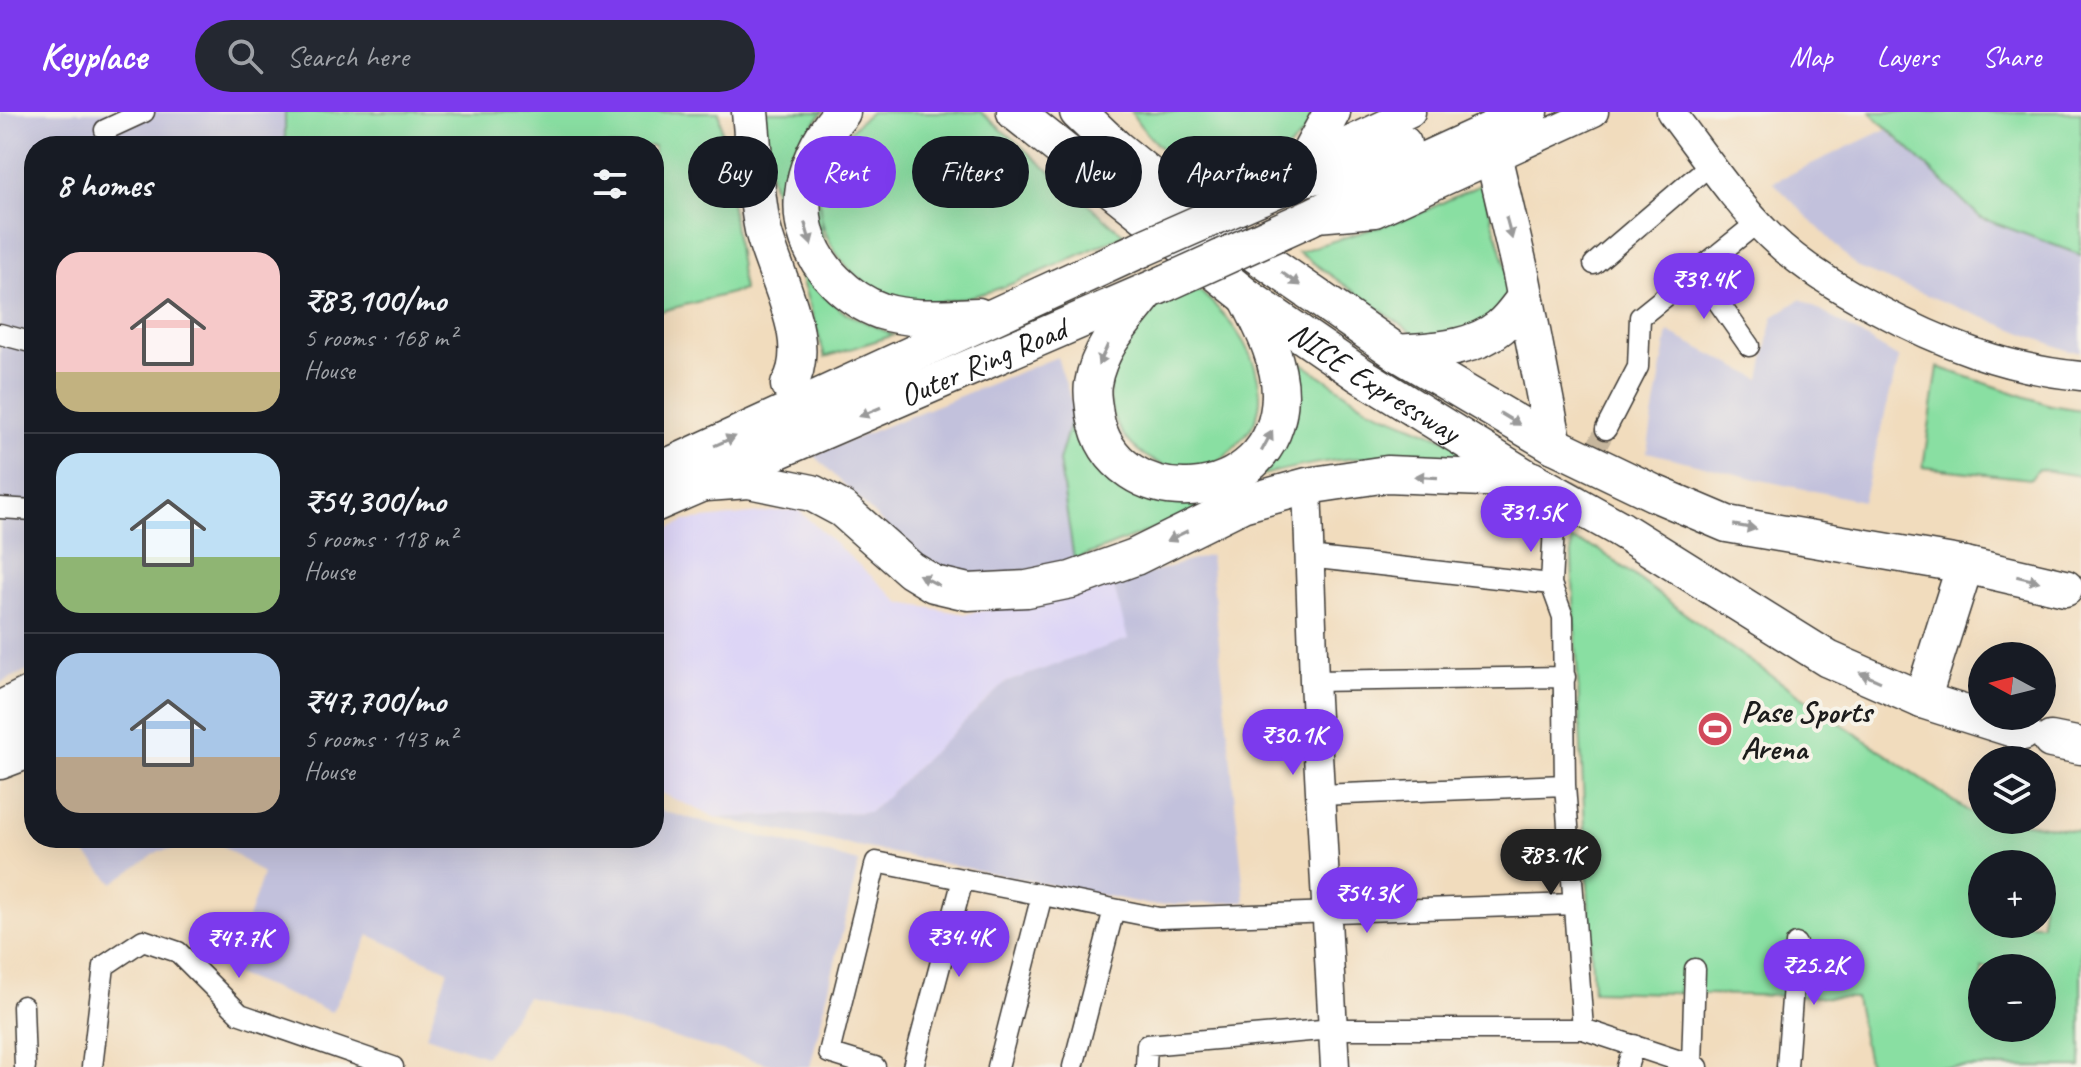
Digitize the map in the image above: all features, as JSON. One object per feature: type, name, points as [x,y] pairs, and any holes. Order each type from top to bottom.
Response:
[{"type":"highway","points":[[750,112],[763,229],[798,338],[798,371],[789,385]]},
{"type":"highway","points":[[842,112],[814,152],[805,180],[802,207],[807,238],[821,267],[859,300],[891,313],[927,318],[995,315]]},
{"type":"highway","name":"NICE Expressway","points":[[1015,112],[1247,297],[1359,374],[1532,480],[1620,529],[1828,659],[1922,700],[2051,739]]},
{"type":"highway","name":"NICE Expressway","points":[[1078,112],[1103,136]]},
{"type":"highway","points":[[1108,112],[1113,136]]},
{"type":"highway","points":[[1317,142],[1332,112]]},
{"type":"highway","points":[[1416,138],[1470,112]]},
{"type":"highway","points":[[1416,138],[1530,112]]},
{"type":"highway","name":"Outer Ring Road","points":[[1317,175],[1360,165],[1416,138]]},
{"type":"highway","name":"Outer Ring Road","points":[[664,500],[1309,218],[1416,138]]},
{"type":"highway","points":[[1494,159],[1554,445]]},
{"type":"highway","name":"NICE Expressway","points":[[1142,169],[1193,211],[1398,353],[1554,445],[1654,493],[1727,524],[1965,565],[2065,588]]},
{"type":"highway","name":"Outer Ring Road","points":[[664,468],[1234,208]]},
{"type":"highway","points":[[1157,287],[1116,331],[1098,365],[1092,387],[1097,426],[1104,441],[1128,469],[1171,486],[1210,485],[1237,490],[1307,486],[1387,474],[1532,480]]},
{"type":"highway","points":[[706,483],[749,480],[812,493],[842,509],[911,570],[934,584],[968,592],[1027,589],[1071,580],[1135,557],[1237,490],[1260,454],[1278,416],[1280,392],[1271,347],[1247,297]]},
{"type":"highway","points":[[1398,353],[1460,346],[1483,339],[1502,326],[1525,298]]},
{"type":"highway","points":[[664,441],[789,385],[841,388]]},
{"type":"highway","points":[[1922,700],[1965,565]]},
{"type":"highway","points":[[0,733],[24,723]]},
{"type":"highway","points":[[0,761],[24,752]]},
{"type":"street","points":[[105,129],[144,112]]},
{"type":"street","points":[[1309,218],[1375,213],[1594,112]]},
{"type":"street","points":[[1671,112],[1770,236],[1834,286],[1945,343],[2029,369],[2081,376]]},
{"type":"street","points":[[1594,264],[1711,164]]},
{"type":"street","points":[[1606,429],[1638,367],[1640,317],[1758,222]]},
{"type":"street","points":[[1696,270],[1749,346]]},
{"type":"street","points":[[0,334],[24,340]]},
{"type":"street","points":[[1307,486],[1325,914],[1335,1067]]},
{"type":"street","points":[[0,508],[24,509]]},
{"type":"street","points":[[1554,526],[1551,584],[1563,617],[1565,785],[1583,1029]]},
{"type":"street","points":[[1308,557],[1551,584]]},
{"type":"street","points":[[1314,681],[1565,677]]},
{"type":"street","points":[[0,705],[24,693]]},
{"type":"street","points":[[1320,795],[1565,785]]},
{"type":"street","points":[[875,1067],[829,1053],[876,862],[1159,918],[1574,904]]},
{"type":"street","points":[[913,1067],[963,879]]},
{"type":"street","points":[[998,1067],[1042,895]]},
{"type":"street","points":[[1073,1067],[1112,917]]},
{"type":"street","points":[[92,1067],[104,966],[143,940],[178,952],[240,1014],[393,1067]]},
{"type":"street","points":[[1787,1067],[1796,944]]},
{"type":"street","points":[[1146,1067],[1147,1045],[1333,1029],[1583,1029],[1695,1066],[1695,969]]},
{"type":"street","points":[[23,1006],[25,1067]]},
{"type":"street","points":[[1627,1067],[1634,1045]]},
{"type":"shaded area","points":[[0,112],[285,112],[285,136],[24,136],[24,672],[0,683]]},
{"type":"shaded area","points":[[1886,129],[1981,218],[2081,255],[2081,351],[2069,351],[1858,268],[1773,182]]},
{"type":"shaded area","points":[[1801,299],[1899,358],[1863,501],[1647,452],[1668,332],[1760,379],[1773,317]]},
{"type":"shaded area","points":[[1057,357],[1074,409],[1059,461],[1074,560],[1037,570],[985,575],[951,574],[910,550],[814,455]]},
{"type":"shaded area","points":[[797,509],[901,603],[966,614],[1113,584],[1129,639],[1005,683],[870,812],[717,818],[664,794],[664,531],[685,521]]},
{"type":"shaded area","points":[[1210,555],[1245,902],[1151,905],[717,818],[870,812],[1005,683],[1128,639],[1113,584]]},
{"type":"shaded area","points":[[664,812],[859,862],[810,1067],[779,1067],[527,997],[486,1056],[426,1036],[448,970],[369,935],[332,1012],[230,972],[263,874],[226,848],[664,848]]},
{"type":"shaded area","points":[[80,848],[182,848],[159,851],[113,883]]},
{"type":"green space","points":[[285,112],[719,112],[722,136],[688,136],[688,208],[732,208],[743,290],[664,310],[664,136],[285,136]]},
{"type":"green space","points":[[762,112],[823,112],[814,123],[815,136],[794,136],[794,208],[820,208],[827,298],[845,313],[894,335],[825,357],[778,202],[778,136],[765,136]]},
{"type":"green space","points":[[871,112],[981,112],[1009,136],[912,136],[912,208],[1029,208],[1029,153],[1045,167],[1045,208],[1093,208],[1124,235],[992,291],[938,302],[894,297],[862,281],[849,268],[828,239],[822,221],[820,208],[896,208],[896,136],[846,136]]},
{"type":"green space","points":[[1131,112],[1320,112],[1301,136],[1158,136],[1158,145]]},
{"type":"green space","points":[[1870,112],[2081,112],[2081,255],[1981,218]]},
{"type":"green space","points":[[1482,184],[1513,290],[1488,323],[1427,343],[1298,252],[1416,215]]},
{"type":"green space","points":[[1200,291],[1231,324],[1248,350],[1258,379],[1259,408],[1247,433],[1223,458],[1205,466],[1174,467],[1145,456],[1122,433],[1110,405],[1112,360],[1167,293]]},
{"type":"green space","points":[[1293,357],[1368,408],[1457,444],[1466,465],[1368,457],[1319,463],[1254,477],[1286,438],[1296,415],[1298,403]]},
{"type":"green space","points":[[1938,367],[2050,405],[2081,410],[2081,476],[2038,469],[2031,479],[1923,467]]},
{"type":"green space","points":[[1074,409],[1094,458],[1106,475],[1121,487],[1160,500],[1212,500],[1210,507],[1074,560],[1059,461]]},
{"type":"green space","name":"Pase Sports Arena","points":[[1571,540],[1598,549],[1727,645],[1968,811],[1968,834],[2056,834],[2056,828],[2081,832],[2081,1067],[1869,1067],[1855,998],[1593,991]]},
{"type":"tunnel","points":[[1554,526],[1606,429]]},
{"type":"place","name":"Pase Sports Arena","points":[[1715,729]]}]
